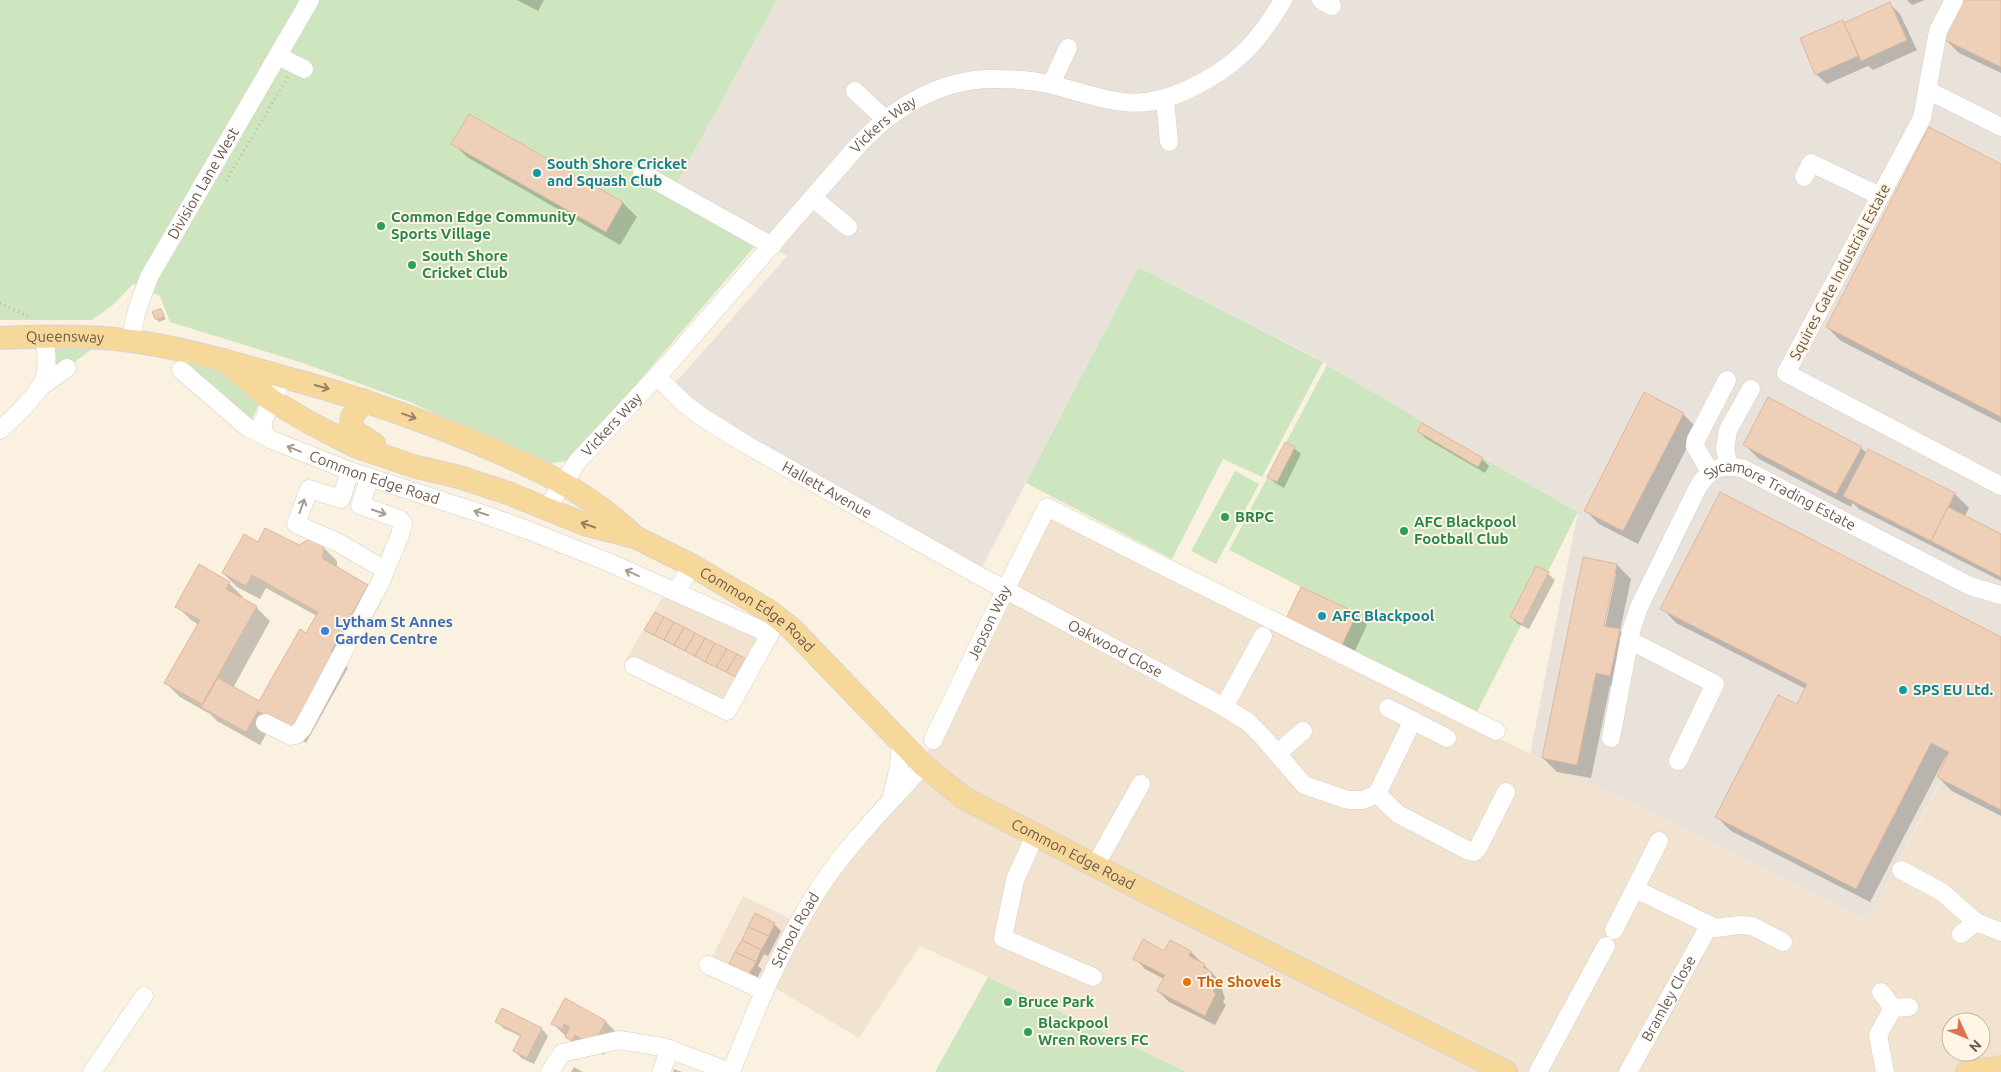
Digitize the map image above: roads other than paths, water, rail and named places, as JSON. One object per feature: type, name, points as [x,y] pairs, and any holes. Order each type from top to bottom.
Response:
[{"type":"main road","name":"Queensway","points":[[0,338],[45,336],[130,341]]},
{"type":"main road","name":"Common Edge Road","points":[[130,341],[180,348],[363,400],[412,416],[563,483],[617,520],[635,537]]},
{"type":"main road","name":"Common Edge Road","points":[[224,360],[271,400],[357,447],[413,466],[459,477],[547,508],[584,524],[635,537],[691,565],[769,611],[786,624],[803,639],[923,765],[964,798],[1483,1067],[1506,1072]]},
{"type":"main road","points":[[363,400],[351,420],[350,425],[354,431],[377,446],[414,459],[428,469]]},
{"type":"main road","points":[[1967,1072],[2001,1067]]},
{"type":"street","name":"Division Lane West","points":[[130,341],[137,310],[149,277],[310,0]]},
{"type":"street","name":"Vickers Way","points":[[577,462],[576,479],[563,483],[561,471],[577,462],[657,377],[866,136],[906,104],[964,81],[996,78],[1051,84],[1123,102],[1165,100],[1214,78],[1243,54],[1270,23],[1283,0]]},
{"type":"street","name":"Squires Gate Industrial Estate","points":[[1954,0],[1938,31],[1922,118],[1786,372],[2001,486]]},
{"type":"street","points":[[1051,84],[1068,48]]},
{"type":"street","points":[[278,56],[304,69]]},
{"type":"street","points":[[1927,90],[2001,127]]},
{"type":"street","points":[[855,91],[885,119]]},
{"type":"street","points":[[1165,100],[1169,142]]},
{"type":"street","points":[[1804,177],[1811,163],[1880,196]]},
{"type":"street","points":[[642,173],[772,246]]},
{"type":"street","points":[[813,198],[848,227]]},
{"type":"street","points":[[0,430],[22,409],[43,380],[46,370],[45,336]]},
{"type":"street","points":[[37,390],[66,368]]},
{"type":"street","name":"Common Edge Road","points":[[180,370],[248,428],[267,437],[350,471],[504,521],[608,562],[770,634],[727,711],[634,666]]},
{"type":"street","points":[[267,437],[262,429],[263,421],[283,377]]},
{"type":"street","name":"Hallett Avenue","points":[[657,377],[696,413],[740,440],[1005,590]]},
{"type":"street","points":[[1710,472],[1695,446],[1696,440],[1727,380]]},
{"type":"street","points":[[1729,466],[1725,449],[1728,430],[1751,389]]},
{"type":"street","name":"Sycamore Trading Estate","points":[[1611,738],[1629,640],[1639,607],[1698,487],[1710,472],[1729,466],[1742,468],[1970,586],[2001,595]]},
{"type":"street","points":[[350,471],[341,499],[308,489],[296,524],[339,543],[385,570]]},
{"type":"street","points":[[264,722],[291,736],[296,735],[302,729],[385,570],[400,535],[402,523],[399,519],[360,505],[370,478]]},
{"type":"street","points":[[547,508],[563,483]]},
{"type":"street","name":"Jepson Way","points":[[932,740],[1047,507],[1496,731]]},
{"type":"street","name":"Common Edge Road","points":[[677,592],[691,565]]},
{"type":"street","name":"Oakwood Close","points":[[1005,590],[1224,707],[1248,722],[1264,737],[1304,785],[1348,800],[1363,800],[1377,794]]},
{"type":"street","points":[[1224,707],[1262,636]]},
{"type":"street","points":[[1629,640],[1715,684],[1678,761]]},
{"type":"street","points":[[1388,708],[1447,738]]},
{"type":"street","points":[[1413,720],[1377,794],[1398,814],[1469,852],[1474,852],[1478,848],[1506,792]]},
{"type":"street","points":[[1277,754],[1303,731]]},
{"type":"street","name":"School Road","points":[[889,804],[896,784],[901,742]]},
{"type":"street","name":"School Road","points":[[731,1072],[763,990],[798,923],[823,883],[923,765]]},
{"type":"street","points":[[1096,866],[1141,784]]},
{"type":"street","points":[[1035,836],[1015,880],[1003,938],[1093,977]]},
{"type":"street","points":[[1538,1072],[1660,841]]},
{"type":"street","points":[[1901,870],[1942,892],[1976,922],[2001,932]]},
{"type":"street","points":[[1635,889],[1709,926],[1716,928],[1739,925],[1752,926],[1783,942]]},
{"type":"street","points":[[1961,934],[1976,922]]},
{"type":"street","name":"Bramley Close","points":[[1628,1072],[1709,926]]},
{"type":"street","points":[[708,965],[763,990]]},
{"type":"street","points":[[1881,992],[1901,1008],[1878,1035],[1885,1072]]},
{"type":"street","points":[[92,1072],[144,996]]},
{"type":"street","points":[[550,1072],[562,1053],[619,1040],[666,1048],[731,1072]]},
{"type":"street","points":[[661,1072],[666,1048]]},
{"type":"place","name":"South Shore Cricket and Squash Club","points":[[537,173]]},
{"type":"place","name":"Common Edge Community Sports Village","points":[[381,226]]},
{"type":"place","name":"South Shore Cricket Club","points":[[412,265]]},
{"type":"place","name":"BRPC","points":[[1225,517]]},
{"type":"place","name":"AFC Blackpool Football Club","points":[[1404,531]]},
{"type":"place","name":"AFC Blackpool","points":[[1322,616]]},
{"type":"place","name":"Lytham St Annes Garden Centre","points":[[325,631]]},
{"type":"place","name":"SPS EU Ltd.","points":[[1903,690]]},
{"type":"place","name":"The Shovels","points":[[1187,982]]},
{"type":"place","name":"Bruce Park","points":[[1008,1002]]},
{"type":"place","name":"Blackpool Wren Rovers FC","points":[[1028,1032]]}]
